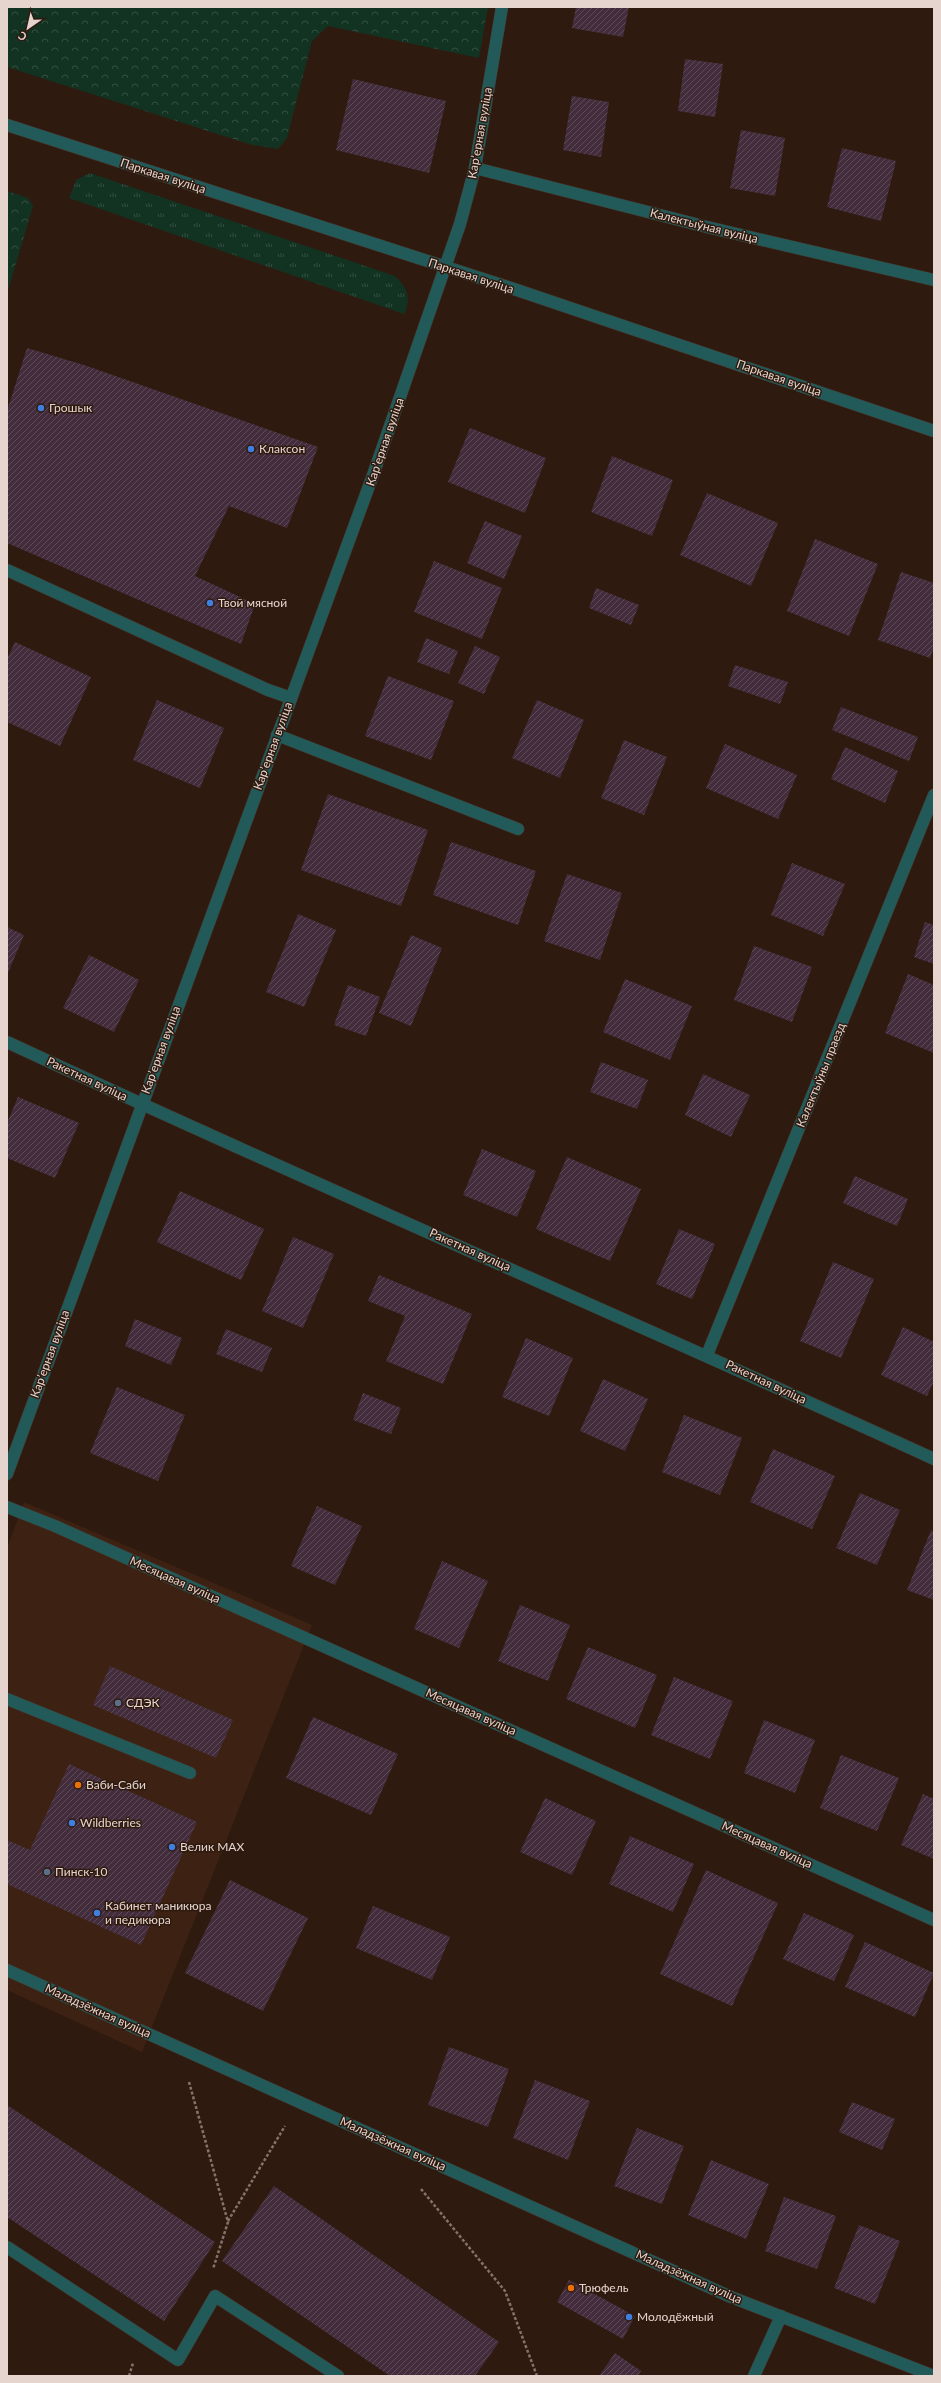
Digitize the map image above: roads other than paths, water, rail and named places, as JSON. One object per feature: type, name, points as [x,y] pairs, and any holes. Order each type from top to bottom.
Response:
[{"type":"street","name":"Карʼерная вуліца","points":[[7,1474],[373,475],[444,267],[476,168],[502,7]]},
{"type":"street","name":"Паркавая вуліца","points":[[7,125],[444,267],[934,431]]},
{"type":"street","name":"Калектыўная вуліца","points":[[476,168],[707,227],[934,280]]},
{"type":"street","points":[[7,570],[268,690],[291,698]]},
{"type":"street","points":[[278,734],[518,829]]},
{"type":"street","name":"Калектыўны праезд","points":[[707,1355],[934,795]]},
{"type":"street","name":"Ракетная вуліца","points":[[7,1042],[141,1105],[707,1355],[934,1459]]},
{"type":"street","name":"Месяцавая вуліца","points":[[7,1507],[77,1535],[934,1920]]},
{"type":"street","points":[[7,1699],[190,1773]]},
{"type":"street","name":"Маладзёжная вуліца","points":[[7,1970],[731,2297],[934,2376]]},
{"type":"street","points":[[7,2247],[178,2360],[215,2296],[338,2376]]},
{"type":"street","points":[[754,2376],[781,2316]]},
{"type":"place","name":"Грошык","points":[[41,408]]},
{"type":"place","name":"Клаксон","points":[[251,449]]},
{"type":"place","name":"Твой мясной","points":[[210,603]]},
{"type":"place","name":"СДЭК","points":[[118,1703]]},
{"type":"place","name":"Ваби-Саби","points":[[78,1785]]},
{"type":"place","name":"Wildberries","points":[[72,1823]]},
{"type":"place","name":"Велик МАХ","points":[[172,1847]]},
{"type":"place","name":"Пинск-10","points":[[47,1872]]},
{"type":"place","name":"Кабинет маникюра и педикюра","points":[[97,1913]]},
{"type":"place","name":"Трюфель","points":[[571,2288]]},
{"type":"place","name":"Молодёжный","points":[[629,2317]]}]
